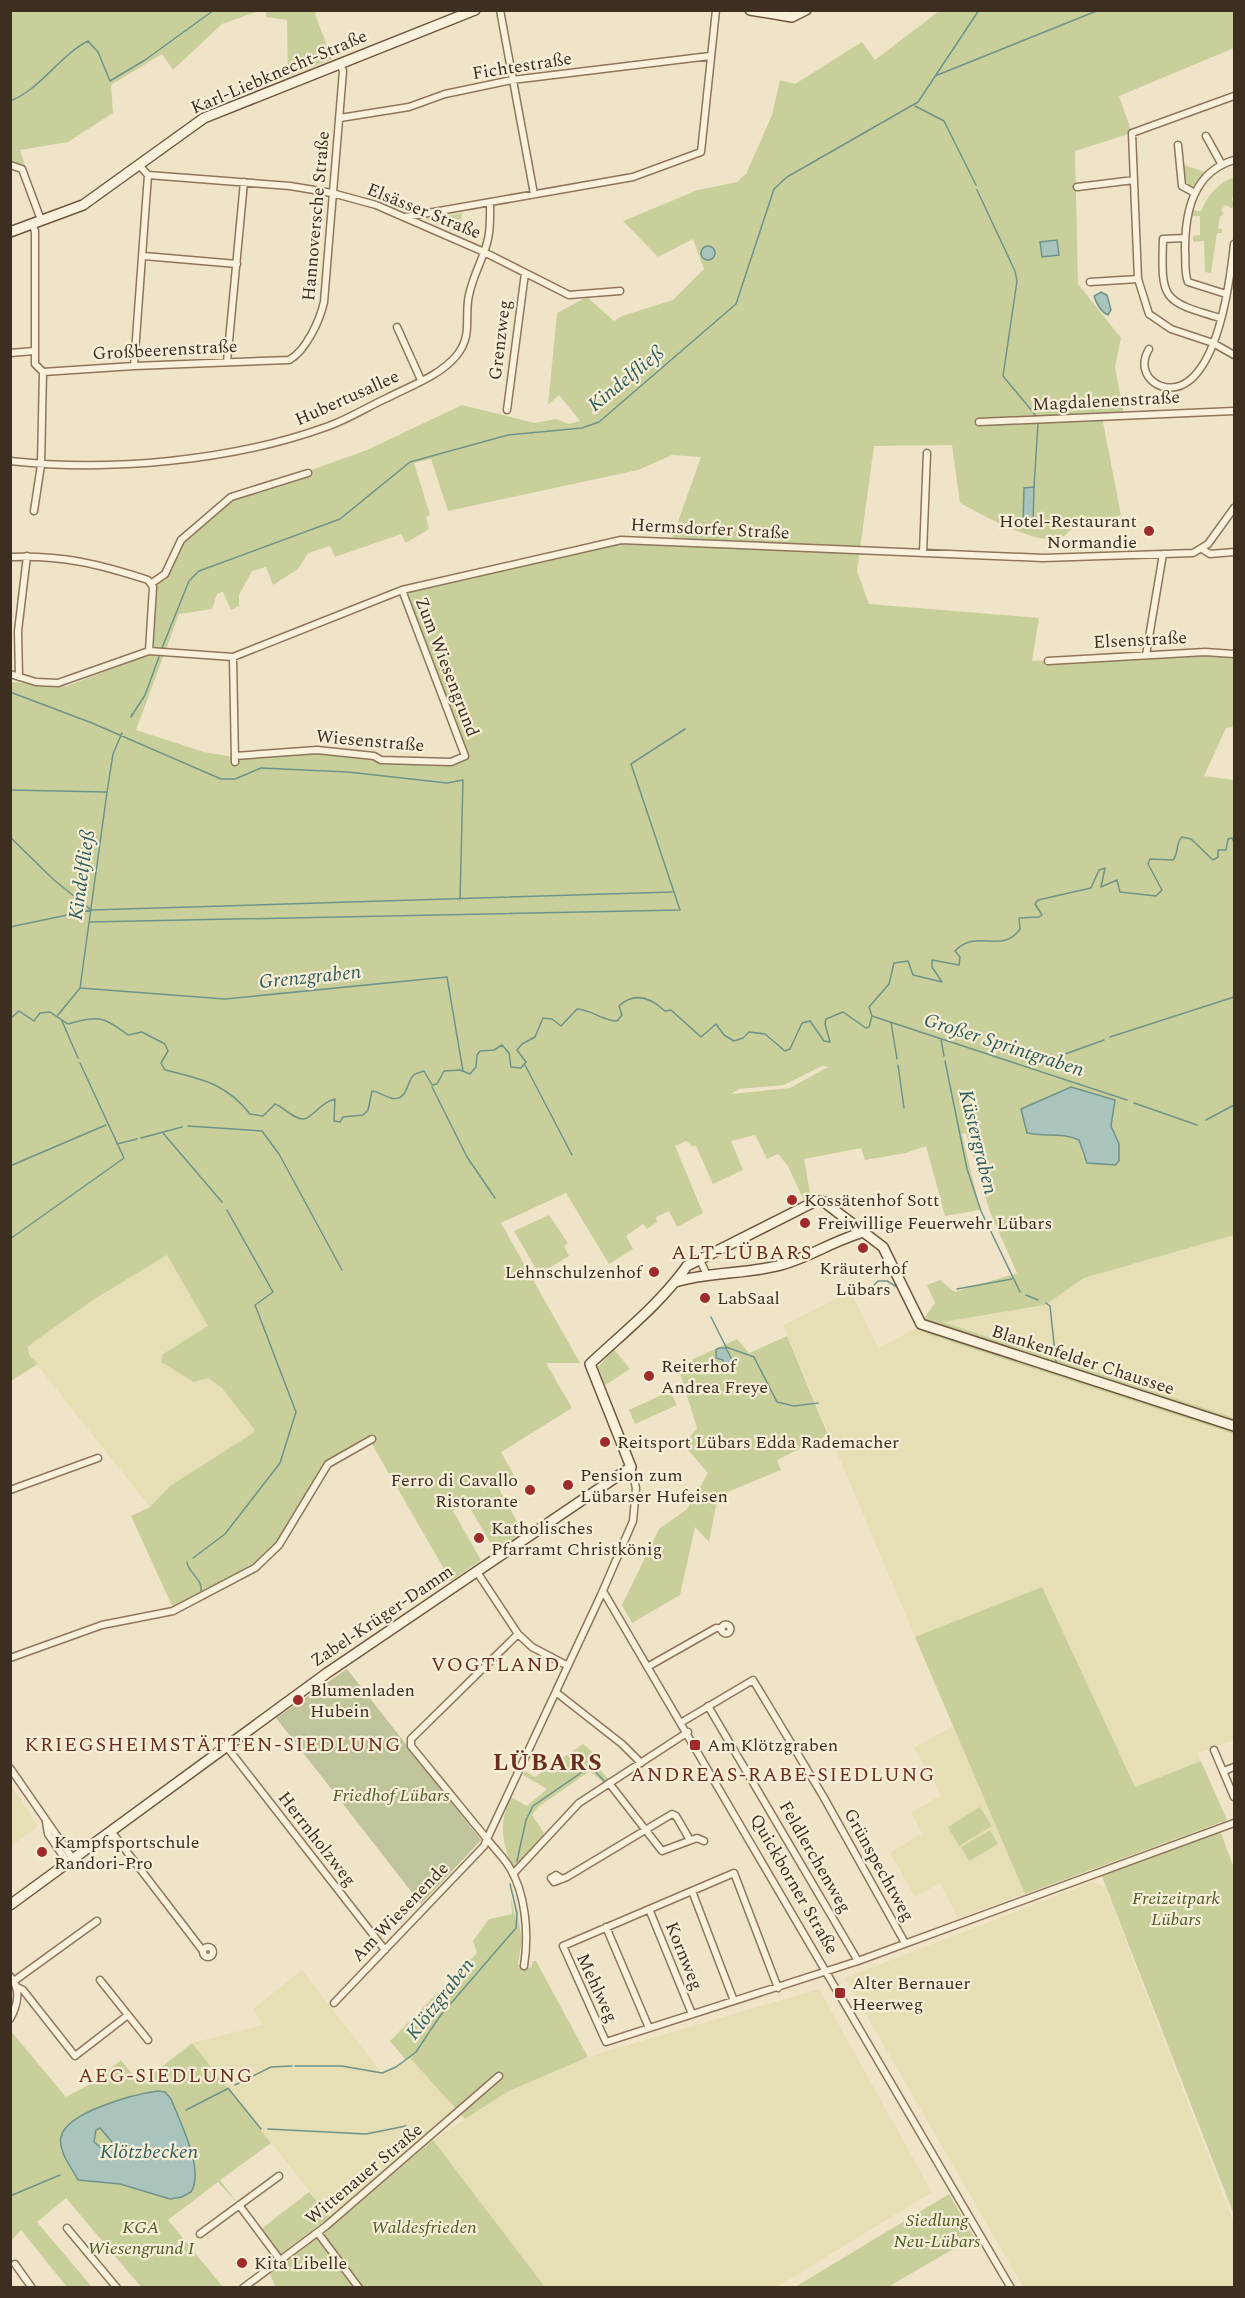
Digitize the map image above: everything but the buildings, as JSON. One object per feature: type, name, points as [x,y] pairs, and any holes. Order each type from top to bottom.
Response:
[{"type":"street","name":"Karl-Liebknecht-Straße","points":[[10,232],[84,205],[204,118],[475,10]]},
{"type":"street","points":[[500,10],[534,194]]},
{"type":"street","points":[[405,218],[633,177],[701,152],[716,10]]},
{"type":"street","points":[[750,10],[792,17],[806,10]]},
{"type":"street","name":"Fichtestraße","points":[[340,118],[409,106],[446,94],[512,80],[710,56]]},
{"type":"street","name":"Hannoversche Straße","points":[[289,360],[297,355],[322,312],[340,118],[343,70],[340,64]]},
{"type":"street","points":[[1234,96],[1132,133],[1138,279],[1149,314],[1162,325],[1213,343],[1234,355]]},
{"type":"street","points":[[1206,136],[1222,165]]},
{"type":"street","points":[[1178,145],[1182,186],[1193,192]]},
{"type":"street","points":[[1226,294],[1188,282],[1185,238],[1187,215],[1193,192],[1222,165],[1234,160]]},
{"type":"street","points":[[10,165],[22,170],[37,222],[35,231],[34,364],[42,372],[41,465],[34,511]]},
{"type":"street","points":[[134,366],[144,256],[148,175],[139,165]]},
{"type":"street","name":"Elsässer Straße","points":[[148,175],[244,182],[332,193],[376,205],[484,252],[569,295],[620,291]]},
{"type":"street","points":[[1077,187],[1134,180]]},
{"type":"street","points":[[227,362],[244,182]]},
{"type":"street","name":"Hubertusallee","points":[[10,461],[41,465],[117,464],[243,451],[328,426],[421,380],[448,364],[466,341],[469,327],[469,295],[491,227],[490,202]]},
{"type":"street","points":[[1185,238],[1163,239],[1163,284],[1166,293],[1180,307],[1220,318]]},
{"type":"street","points":[[1149,349],[1144,357],[1143,367],[1147,377],[1154,385],[1166,388],[1182,386],[1192,379],[1204,363],[1213,343],[1226,294],[1234,244]]},
{"type":"street","points":[[144,256],[237,264]]},
{"type":"street","name":"Grenzweg","points":[[507,410],[525,273]]},
{"type":"street","points":[[1090,282],[1138,279]]},
{"type":"street","points":[[397,327],[421,380]]},
{"type":"street","points":[[10,353],[34,351]]},
{"type":"street","name":"Großbeerenstraße","points":[[42,372],[289,360]]},
{"type":"street","name":"Magdalenenstraße","points":[[979,422],[1234,411]]},
{"type":"street","points":[[923,553],[927,453]]},
{"type":"street","points":[[152,583],[165,574],[181,540],[231,497],[308,473]]},
{"type":"street","points":[[1202,549],[1234,508]]},
{"type":"street","name":"Hermsdorfer Straße","points":[[10,674],[36,682],[64,683],[149,651],[204,657],[233,657],[402,590],[621,540],[1042,558],[1193,553],[1202,549],[1210,554],[1234,552]]},
{"type":"street","points":[[1146,655],[1163,554]]},
{"type":"street","points":[[19,677],[18,631],[27,556]]},
{"type":"street","points":[[10,557],[61,557],[86,561],[152,583]]},
{"type":"street","points":[[149,651],[152,583]]},
{"type":"street","name":"Zum Wiesengrund","points":[[402,590],[465,756]]},
{"type":"street","name":"Elsenstraße","points":[[1048,661],[1220,651],[1234,654]]},
{"type":"street","name":"Wiesenstraße","points":[[233,657],[235,759],[317,750],[374,756],[381,760],[451,762],[465,756]]},
{"type":"street","points":[[487,1839],[557,1693],[633,1521],[636,1488],[631,1467],[590,1364],[675,1282],[687,1266],[699,1258],[816,1202],[824,1202],[864,1232]]},
{"type":"street","points":[[675,1282],[707,1275],[776,1266],[839,1239],[864,1232]]},
{"type":"street","name":"Blankenfelder Chaussee","points":[[864,1232],[884,1247],[921,1324],[1234,1426]]},
{"type":"street","points":[[699,1258],[707,1275]]},
{"type":"street","points":[[10,1658],[102,1624],[173,1611],[255,1568],[279,1545],[328,1464],[372,1439]]},
{"type":"street","points":[[10,1490],[98,1458]]},
{"type":"street","name":"Zabel-Krüger-Damm","points":[[10,1905],[226,1746],[631,1467]]},
{"type":"street","points":[[477,1572],[518,1634],[532,1647],[568,1666]]},
{"type":"street","name":"Quickborner Straße","points":[[603,1591],[688,1732],[1011,2288]]},
{"type":"street","points":[[649,1666],[711,1631],[722,1628]]},
{"type":"street","points":[[518,1634],[411,1739],[411,1746],[513,1874],[527,1934],[524,1966]]},
{"type":"street","name":"Grünspechtweg","points":[[708,1706],[753,1680],[826,1802],[904,1942]]},
{"type":"street","points":[[557,1693],[622,1744],[641,1763]]},
{"type":"street","points":[[682,1722],[708,1706]]},
{"type":"street","name":"Feldlerchenweg","points":[[708,1706],[858,1961]]},
{"type":"street","points":[[513,1874],[579,1803],[688,1732]]},
{"type":"street","name":"Herrnholzweg","points":[[226,1746],[385,1950]]},
{"type":"street","points":[[1214,1750],[1234,1797]]},
{"type":"street","points":[[1224,1771],[1234,1767]]},
{"type":"street","points":[[10,1768],[46,1820],[48,1834],[71,1861]]},
{"type":"street","points":[[609,1783],[662,1851],[697,1838],[704,1842]]},
{"type":"street","points":[[562,1879],[674,1815],[690,1840]]},
{"type":"street","points":[[778,1988],[734,1873],[606,1927],[649,2028],[778,1988],[827,1972],[1234,1823]]},
{"type":"street","points":[[109,1833],[203,1951]]},
{"type":"street","name":"Am Wiesenende","points":[[334,2003],[484,1846],[487,1839]]},
{"type":"street","points":[[692,1891],[734,2001]]},
{"type":"street","name":"Kornweg","points":[[649,1909],[692,2014]]},
{"type":"street","points":[[14,1981],[97,1921]]},
{"type":"street","name":"Mehlweg","points":[[606,1927],[562,1946],[606,2042],[649,2028]]},
{"type":"street","points":[[100,1980],[148,2040]]},
{"type":"street","points":[[14,1981],[75,2056],[128,2015]]},
{"type":"street","points":[[10,2019],[16,2005],[14,1981]]},
{"type":"street","name":"Wittenauer Straße","points":[[243,2288],[318,2233],[499,2076]]},
{"type":"street","points":[[200,2234],[279,2176]]},
{"type":"street","points":[[239,2205],[280,2260]]},
{"type":"street","points":[[68,2228],[117,2288]]},
{"type":"street","points":[[318,2233],[359,2288]]},
{"type":"street","points":[[15,2264],[32,2288]]},
{"type":"shaded area","points":[[1234,1235],[1234,1418],[941,1322],[1045,1305],[1084,1278]]},
{"type":"shaded area","points":[[167,1255],[208,1326],[163,1354],[161,1362],[194,1382],[208,1378],[222,1388],[254,1429],[253,1433],[170,1486],[150,1507],[29,1355],[28,1346],[93,1300]]},
{"type":"shaded area","points":[[851,1292],[878,1348],[917,1328],[927,1334],[1234,1434],[1234,1740],[1198,1753],[1201,1761],[1135,1788],[1042,1587],[915,1637],[783,1325]]},
{"type":"shaded area","points":[[953,1726],[1025,1894],[958,1918],[940,1883],[915,1897],[890,1853],[922,1833],[911,1813],[941,1795],[914,1748]]},
{"type":"shaded area","points":[[10,1784],[38,1826],[11,1846],[10,1846]]},
{"type":"shaded area","points":[[1092,1882],[1105,1887],[1234,2223],[1234,2287],[1023,2287],[845,1978]]},
{"type":"shaded area","points":[[302,1970],[381,2072],[410,2058],[457,2110],[330,2217],[192,2043],[263,2025],[253,2009]]},
{"type":"shaded area","points":[[819,1989],[932,2192],[777,2287],[545,2287],[433,2140],[509,2091],[557,2069],[604,2052]]},
{"type":"green space","points":[[10,11],[259,11],[222,24],[173,70],[162,54],[111,85],[113,113],[68,142],[20,150],[27,172],[20,164],[11,162]]},
{"type":"green space","points":[[266,11],[317,11],[315,14],[332,59],[288,77],[287,20],[266,17]]},
{"type":"green space","points":[[939,11],[1234,11],[1234,48],[1119,96],[1132,133],[1075,151],[1078,284],[1121,338],[1115,367],[1124,415],[1102,417],[1121,515],[1080,525],[1056,539],[1034,537],[1007,527],[960,503],[952,445],[874,446],[857,571],[869,604],[1039,618],[1032,661],[1205,652],[1234,656],[1234,727],[1226,728],[1204,776],[1234,780],[1234,1235],[1084,1278],[1045,1305],[943,1322],[1234,1418],[1234,1434],[927,1334],[917,1328],[935,1303],[927,1285],[940,1280],[955,1292],[1017,1273],[990,1212],[966,1133],[962,1134],[980,1210],[945,1216],[926,1146],[906,1153],[865,1160],[861,1148],[804,1159],[811,1198],[804,1201],[788,1166],[778,1154],[767,1159],[755,1135],[731,1141],[743,1170],[713,1184],[696,1146],[686,1141],[675,1146],[703,1213],[677,1227],[669,1211],[656,1217],[657,1222],[647,1229],[643,1224],[626,1236],[633,1249],[609,1264],[566,1193],[501,1223],[580,1363],[546,1363],[572,1408],[501,1452],[516,1479],[499,1489],[523,1532],[495,1551],[467,1503],[453,1511],[481,1560],[451,1581],[369,1439],[337,1456],[277,1543],[254,1566],[173,1608],[131,1516],[150,1507],[170,1486],[253,1433],[254,1429],[222,1388],[208,1378],[194,1382],[161,1362],[163,1354],[208,1326],[167,1255],[93,1300],[28,1346],[29,1355],[38,1364],[11,1381],[10,682],[67,686],[153,653],[151,633],[155,586],[173,568],[185,539],[233,498],[367,450],[462,405],[535,423],[556,419],[569,424],[580,421],[559,395],[548,405],[557,313],[587,297],[614,321],[622,316],[673,300],[704,269],[693,239],[658,257],[623,221],[698,190],[737,182],[746,174],[772,115],[780,80],[795,84],[862,42],[875,60]],"holes":[[[672,455],[701,457],[671,541],[621,540],[402,590],[464,758],[452,764],[337,753],[234,757],[204,752],[136,730],[179,614],[212,609],[217,594],[223,592],[231,610],[239,606],[239,595],[252,571],[266,567],[273,585],[298,569],[308,553],[330,546],[335,557],[401,534],[406,543],[429,529],[426,517],[430,515],[414,463],[431,459],[448,511],[638,470]],[[822,1066],[828,1067],[790,1088],[731,1094],[739,1089],[784,1085]],[[1071,1087],[1115,1100],[1111,1126],[1119,1144],[1083,1157],[1079,1140],[1067,1135],[1037,1135]]]},
{"type":"green space","points":[[1184,165],[1205,172],[1192,188],[1185,185]]},
{"type":"green space","points":[[1234,177],[1232,198],[1234,206],[1232,208],[1225,205],[1221,211],[1224,213],[1220,217],[1218,228],[1222,229],[1222,233],[1217,233],[1211,273],[1205,272],[1204,241],[1193,242],[1193,236],[1200,235],[1200,216],[1191,216],[1191,210],[1201,211],[1214,190]]},
{"type":"green space","points":[[462,213],[459,234],[426,219],[457,214]]},
{"type":"green space","points":[[549,1215],[568,1243],[564,1246],[569,1256],[539,1274],[514,1231]]},
{"type":"green space","points":[[787,1336],[828,1435],[777,1460],[781,1470],[718,1496],[709,1542],[695,1527],[680,1595],[632,1623],[622,1605],[659,1529],[687,1509],[708,1473],[684,1445],[697,1428],[678,1366],[737,1339],[749,1353]]},
{"type":"green space","points":[[614,1349],[630,1369],[605,1385],[598,1367]]},
{"type":"green space","points":[[670,1391],[677,1405],[635,1424],[629,1410]]},
{"type":"green space","points":[[1042,1587],[1135,1787],[1201,1761],[1227,1820],[1025,1894],[915,1637]]},
{"type":"green space","name":"Friedhof Lübars","points":[[347,1669],[481,1840],[421,1904],[276,1718]]},
{"type":"green space","points":[[583,1744],[595,1754],[591,1763],[598,1767],[610,1781],[605,1784],[590,1771],[538,1807],[532,1815],[546,1836],[513,1869],[503,1833],[504,1816],[511,1797],[527,1806],[547,1789],[523,1775],[525,1771],[535,1777]]},
{"type":"green space","points":[[980,1807],[992,1826],[959,1846],[948,1827]]},
{"type":"green space","points":[[990,1830],[998,1844],[969,1861],[961,1847]]},
{"type":"green space","name":"Freizeitpark Lübars","points":[[1220,1831],[1234,1868],[1234,2215],[1101,1874]]},
{"type":"green space","points":[[513,1893],[522,1939],[518,1965],[531,1968],[533,1961],[536,1961],[588,2057],[509,2091],[465,2119],[410,2058],[406,2060],[390,2041],[477,1953],[473,1941],[489,1919],[512,1914],[511,1898],[516,1921]]},
{"type":"green space","name":"KGA Wiesengrund I","points":[[10,2030],[66,2097],[96,2081],[121,2060],[140,2084],[192,2043],[271,2143],[220,2180],[238,2204],[218,2182],[168,2220],[223,2287],[141,2287],[66,2198],[37,2222],[92,2287],[67,2287],[21,2230],[11,2241]],"holes":[[[165,2092],[171,2099],[195,2164],[170,2199],[120,2184],[78,2180],[61,2144],[64,2132],[73,2122],[87,2113],[120,2100]]]},
{"type":"green space","points":[[97,2129],[103,2130],[112,2142],[109,2149],[103,2149],[94,2142]]},
{"type":"green space","name":"Waldesfrieden","points":[[433,2140],[545,2287],[361,2287],[322,2235]]},
{"type":"green space","points":[[309,2192],[330,2217],[279,2256],[260,2230]]},
{"type":"green space","name":"Siedlung Neu-Lübars","points":[[949,2194],[974,2237],[888,2287],[795,2287]]},
{"type":"green space","points":[[319,2236],[357,2287],[275,2286],[270,2274]]},
{"type":"water","points":[[1057,240],[1059,255],[1042,257],[1040,242]]},
{"type":"water","points":[[708,246],[713,248],[715,253],[713,258],[708,260],[703,258],[701,253],[703,248]]},
{"type":"water","points":[[1101,292],[1107,295],[1111,310],[1108,315],[1099,307],[1094,296]]},
{"type":"water","points":[[1034,487],[1033,524],[1028,521],[1023,524],[1024,488]]},
{"type":"water","points":[[1071,1087],[1115,1100],[1111,1126],[1119,1144],[1119,1161],[1115,1165],[1087,1163],[1079,1140],[1060,1135],[1027,1133],[1021,1109]]},
{"type":"water","points":[[726,1348],[733,1362],[732,1366],[725,1367],[723,1360],[716,1358],[716,1350]]},
{"type":"water","name":"Klötzbecken","points":[[165,2092],[171,2099],[193,2159],[195,2183],[191,2192],[182,2197],[170,2199],[120,2184],[78,2180],[62,2148],[61,2137],[66,2128],[88,2112],[119,2100],[147,2093]],"holes":[[[100,2128],[112,2142],[109,2149],[103,2149],[94,2142],[96,2130]]]},
{"type":"waterway","points":[[10,101],[31,89],[68,55],[88,41],[98,52],[110,81],[145,60],[214,10]]},
{"type":"waterway","name":"Kindelfließ","points":[[162,648],[189,581],[199,571],[340,519],[410,462],[508,435],[582,428],[599,422],[736,304],[774,189],[787,177],[918,102],[979,10]]},
{"type":"waterway","points":[[935,76],[1099,10]]},
{"type":"waterway","points":[[915,106],[944,121],[976,185]]},
{"type":"waterway","points":[[977,190],[1015,271],[1017,281],[1003,376],[1037,417]]},
{"type":"waterway","points":[[1034,487],[1038,423]]},
{"type":"waterway","name":"Kindelfließ","points":[[132,714],[131,717],[145,695],[159,657]]},
{"type":"waterway","points":[[10,692],[92,723],[221,779],[235,779],[261,768],[348,772],[447,783],[463,780],[460,900]]},
{"type":"waterway","points":[[89,922],[680,910],[631,764],[685,729]]},
{"type":"waterway","name":"Kindelfließ","points":[[58,1015],[80,988],[113,754],[122,733]]},
{"type":"waterway","points":[[10,790],[106,792]]},
{"type":"waterway","points":[[10,837],[54,880],[90,909]]},
{"type":"waterway","points":[[10,1019],[19,1011],[34,1021],[40,1013],[50,1012],[68,1024],[100,1019],[128,1035],[142,1032],[165,1044],[168,1051],[161,1063],[165,1070],[201,1080],[222,1089],[232,1095],[250,1114],[263,1116],[275,1104],[297,1118],[304,1119],[330,1100],[335,1099],[334,1121],[340,1122],[343,1117],[363,1115],[368,1110],[372,1091],[391,1098],[399,1098],[415,1074],[424,1071],[432,1085],[437,1084],[444,1071],[460,1070],[470,1074],[476,1067],[477,1055],[480,1051],[494,1050],[502,1045],[509,1053],[511,1067],[521,1068],[526,1062],[517,1050],[522,1044],[535,1037],[543,1018],[552,1019],[561,1026],[577,1009],[617,1021],[622,1015],[619,1006],[625,1001],[637,998],[649,1000],[665,1011],[671,1010],[701,1037],[716,1024],[724,1035],[734,1041],[743,1038],[749,1032],[765,1034],[785,1051],[790,1049],[802,1023],[810,1021],[824,1041],[830,1042],[825,1024],[826,1019],[843,1012],[866,1028],[869,1027],[872,1016],[869,1007],[889,984],[894,963],[908,961],[913,975],[942,982],[932,967],[932,960],[959,965],[960,957],[955,951],[963,945],[980,941],[1005,940],[1013,936],[1020,929],[1019,918],[1042,915],[1035,904],[1038,900],[1091,888],[1099,870],[1105,868],[1101,887],[1117,880],[1120,892],[1156,896],[1162,890],[1148,864],[1150,859],[1173,860],[1182,837],[1191,839],[1213,860],[1218,857],[1218,850],[1226,850],[1228,839],[1232,838],[1234,842]]},
{"type":"waterway","points":[[10,927],[91,910],[672,892]]},
{"type":"waterway","name":"Grenzgraben","points":[[80,988],[225,999],[447,977],[463,1071]]},
{"type":"waterway","points":[[1110,1037],[1234,997]]},
{"type":"waterway","name":"Großer Sprintgraben","points":[[872,1016],[1127,1100]]},
{"type":"waterway","points":[[62,1021],[78,1058]]},
{"type":"waterway","points":[[891,1022],[897,1059]]},
{"type":"waterway","name":"Küstergraben","points":[[941,1039],[944,1056]]},
{"type":"waterway","points":[[1029,1067],[1104,1040]]},
{"type":"waterway","name":"Küstergraben","points":[[945,1061],[967,1169],[981,1211],[1020,1292]]},
{"type":"waterway","points":[[10,1239],[124,1158],[80,1063]]},
{"type":"waterway","points":[[525,1065],[572,1155]]},
{"type":"waterway","points":[[898,1065],[904,1108]]},
{"type":"waterway","points":[[432,1087],[467,1157],[495,1198]]},
{"type":"waterway","name":"Großer Sprintgraben","points":[[1134,1103],[1197,1125]]},
{"type":"waterway","name":"Großer Sprintgraben","points":[[1206,1120],[1234,1105]]},
{"type":"waterway","points":[[10,1166],[106,1125]]},
{"type":"waterway","points":[[188,1126],[262,1131],[279,1154],[342,1270]]},
{"type":"waterway","points":[[141,1138],[182,1127]]},
{"type":"waterway","points":[[163,1133],[222,1202]]},
{"type":"waterway","points":[[117,1144],[137,1139]]},
{"type":"waterway","points":[[193,1558],[225,1534],[280,1463],[296,1412],[255,1305],[273,1292],[227,1210]]},
{"type":"waterway","points":[[957,1289],[1012,1279]]},
{"type":"waterway","points":[[866,1294],[878,1281],[887,1281],[897,1287]]},
{"type":"waterway","name":"Küstergraben","points":[[1026,1295],[1038,1300]]},
{"type":"waterway","name":"Küstergraben","points":[[1046,1303],[1050,1306],[1056,1362]]},
{"type":"waterway","points":[[711,1317],[726,1347],[754,1357],[777,1402],[794,1406],[818,1403]]},
{"type":"waterway","points":[[187,1562],[200,1583],[201,1591]]},
{"type":"waterway","name":"Klötzgraben","points":[[517,1861],[526,1820],[533,1806],[588,1768],[593,1769],[605,1782]]},
{"type":"waterway","name":"Klötzgraben","points":[[295,2066],[342,2066],[382,2073],[396,2067],[416,2052],[440,2016],[516,1928],[517,1913],[510,1884]]},
{"type":"waterway","name":"Klötzgraben","points":[[235,2085],[271,2067],[292,2066]]},
{"type":"waterway","name":"Klötzgraben","points":[[228,2088],[261,2129]]},
{"type":"waterway","name":"Klötzgraben","points":[[186,2110],[227,2089]]},
{"type":"waterway","name":"Klötzgraben","points":[[268,2129],[366,2134],[406,2126]]},
{"type":"waterway","name":"Klötzgraben","points":[[10,2196],[60,2175]]},
{"type":"place","name":"Hotel-Restaurant Normandie","points":[[1149,531]]},
{"type":"place","name":"Kossätenhof Sott","points":[[792,1200]]},
{"type":"place","name":"Freiwillige Feuerwehr Lübars","points":[[805,1223]]},
{"type":"place","name":"Kräuterhof Lübars","points":[[863,1248]]},
{"type":"place","name":"Lehnschulzenhof","points":[[654,1272]]},
{"type":"place","name":"LabSaal","points":[[705,1298]]},
{"type":"place","name":"Reiterhof Andrea Freye","points":[[649,1376]]},
{"type":"place","name":"Reitsport Lübars Edda Rademacher","points":[[605,1442]]},
{"type":"place","name":"Pension zum Lübarser Hufeisen","points":[[568,1485]]},
{"type":"place","name":"Ferro di Cavallo Ristorante","points":[[530,1490]]},
{"type":"place","name":"Katholisches Pfarramt Christkönig","points":[[479,1538]]},
{"type":"place","name":"Blumenladen Hubein","points":[[298,1700]]},
{"type":"place","name":"Am Klötzgraben","points":[[695,1745]]},
{"type":"place","name":"Kampfsportschule Randori-Pro","points":[[42,1852]]},
{"type":"place","name":"Alter Bernauer Heerweg","points":[[840,1993]]},
{"type":"place","name":"Kita Libelle","points":[[242,2263]]},
{"type":"district","name":"ALT-LÜBARS","points":[[742,1253]]},
{"type":"district","name":"VOGTLAND","points":[[496,1665]]},
{"type":"district","name":"KRIEGSHEIMSTÄTTEN-SIEDLUNG","points":[[213,1745]]},
{"type":"district","name":"LÜBARS","points":[[548,1763]]},
{"type":"district","name":"ANDREAS-RABE-SIEDLUNG","points":[[783,1775]]},
{"type":"district","name":"AEG-SIEDLUNG","points":[[166,2076]]}]
